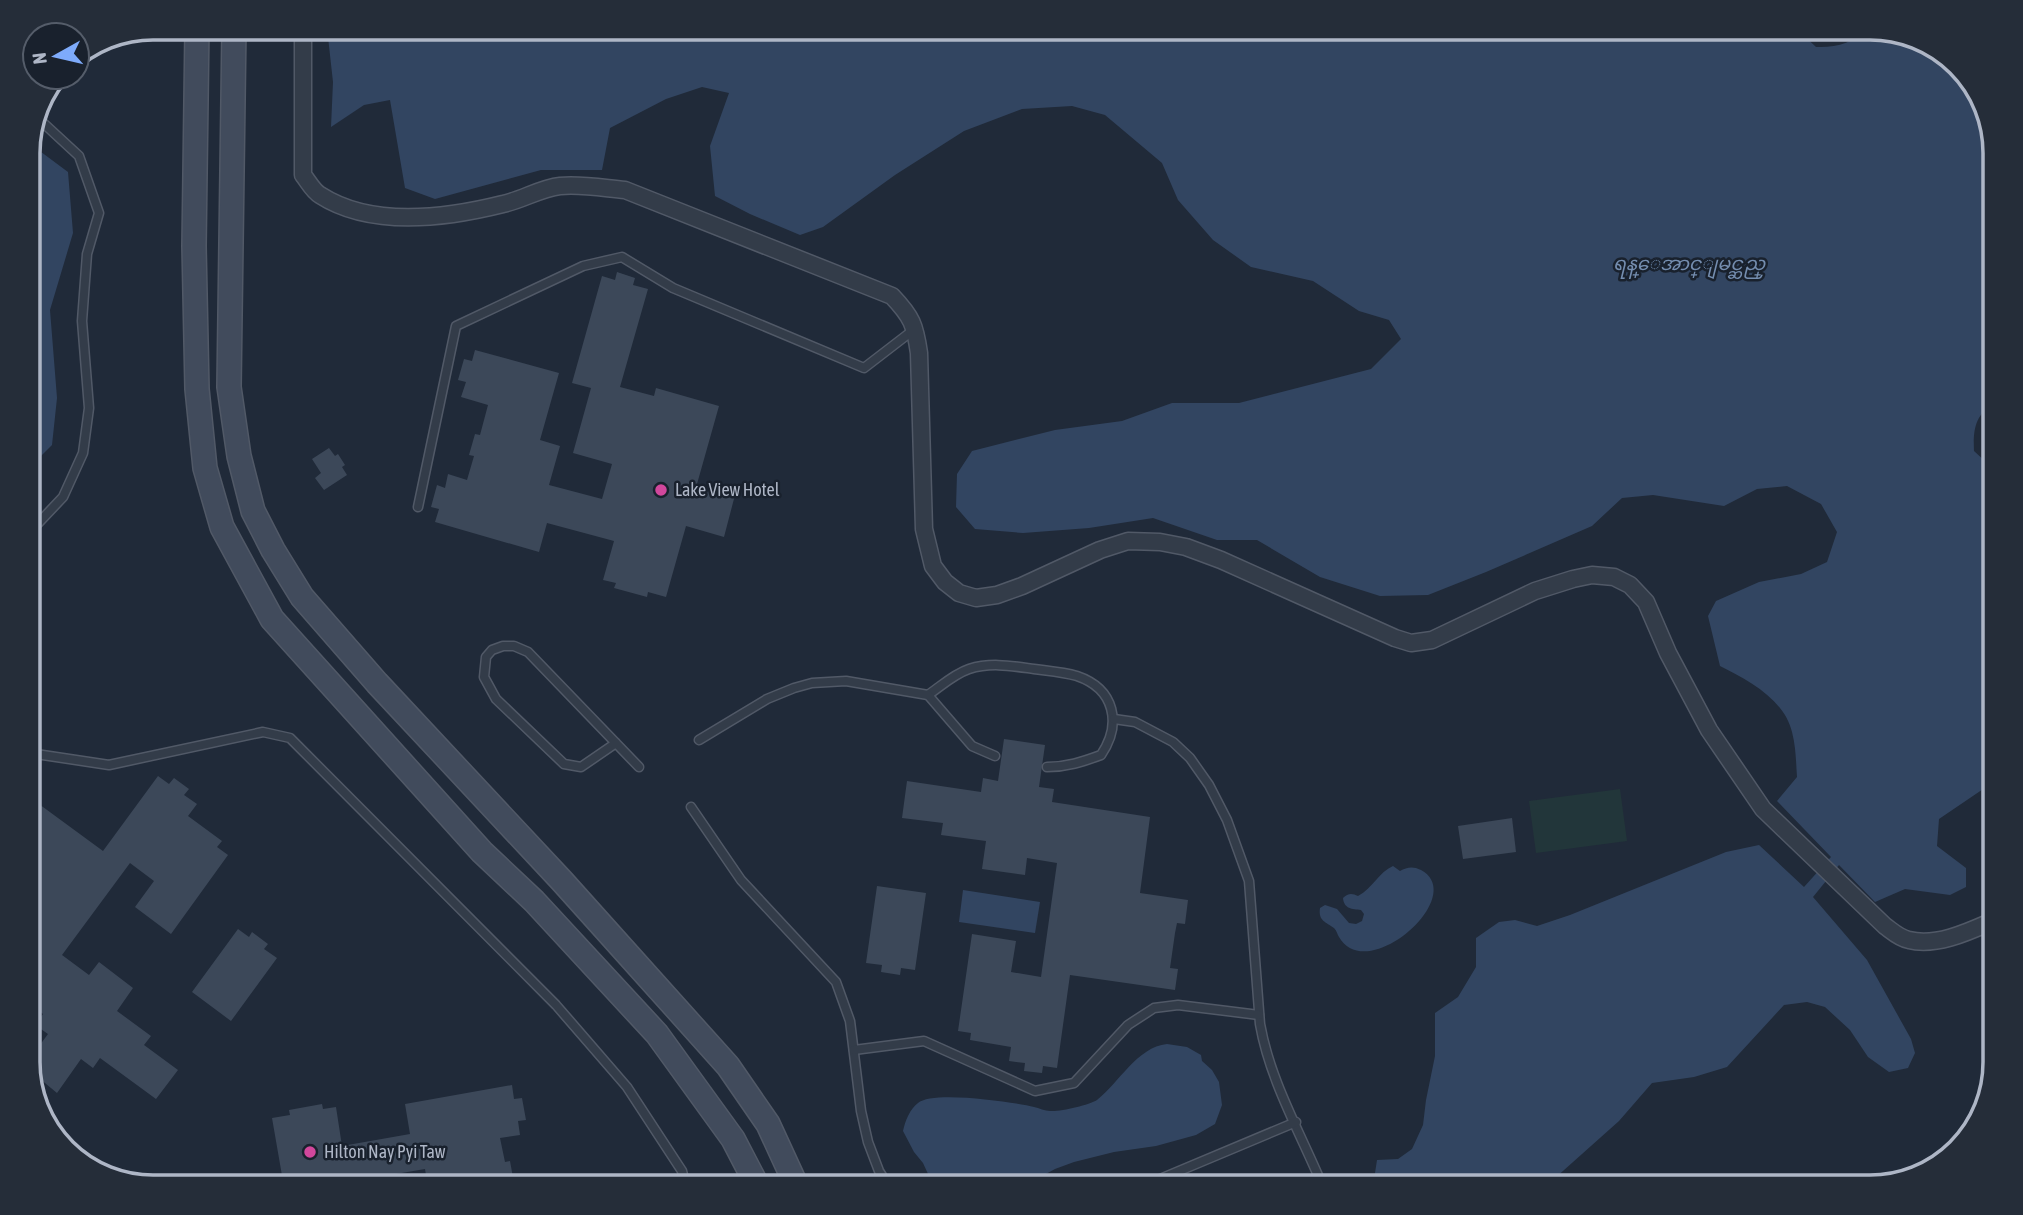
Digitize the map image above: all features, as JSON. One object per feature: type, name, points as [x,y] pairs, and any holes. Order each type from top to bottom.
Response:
[{"type":"main road","points":[[197,40],[194,246],[197,389],[205,468],[222,527],[272,619],[482,852],[534,901],[657,1034],[733,1139],[752,1175]]},
{"type":"main road","points":[[234,40],[229,387],[239,456],[253,511],[273,550],[310,607],[728,1066],[768,1124],[791,1175]]},
{"type":"street","points":[[303,40],[303,175],[317,194],[343,207],[382,218],[439,215],[504,204],[557,187],[587,186],[625,190],[892,296],[910,314],[916,328],[924,528],[933,566],[945,582],[959,593],[976,598],[997,595],[1128,541],[1160,541],[1221,560],[1411,643],[1444,635],[1535,591],[1592,575],[1614,577],[1630,585],[1646,602],[1668,653],[1709,730],[1756,800],[1885,926],[1910,940],[1932,940],[1960,935],[1983,925]]},
{"type":"lane","points":[[40,521],[63,497],[83,453],[89,408],[83,308],[87,254],[99,213],[79,156],[44,124]]},
{"type":"lane","points":[[418,507],[456,326],[583,266],[622,257],[673,288],[864,368],[916,328]]},
{"type":"lane","points":[[616,743],[581,767],[564,764],[496,699],[484,677],[486,657],[492,650],[503,646],[514,646],[528,652],[616,743],[639,767]]},
{"type":"lane","points":[[928,695],[968,669],[1000,664],[1080,677],[1098,689],[1109,701],[1114,719],[1112,733],[1101,755],[1072,765],[1047,766]]},
{"type":"lane","points":[[699,740],[767,699],[812,682],[846,681],[928,695],[972,746],[995,756]]},
{"type":"lane","points":[[1114,719],[1135,722],[1173,743],[1190,758],[1209,785],[1227,820],[1249,881],[1264,1047],[1318,1175]]},
{"type":"lane","points":[[40,755],[109,765],[263,732],[290,738],[556,1005],[626,1087],[683,1175]]},
{"type":"lane","points":[[691,807],[741,880],[836,982],[849,1021],[861,1111],[868,1142],[882,1175]]},
{"type":"lane","points":[[854,1050],[924,1041],[1035,1091],[1074,1083],[1128,1025],[1154,1009],[1178,1005],[1259,1015]]},
{"type":"lane","points":[[1170,1175],[1296,1122]]},
{"type":"green space","points":[[1620,789],[1627,841],[1536,853],[1529,801]]},
{"type":"water","name":"ရန္ေအာင္ျမင္ဆည္","points":[[328,40],[1809,40],[1816,47],[1823,47],[1851,40],[1869,40],[1899,44],[1926,55],[1950,73],[1964,91],[1977,117],[1983,146],[1983,412],[1975,429],[1974,451],[1983,459],[1983,789],[1939,819],[1937,846],[1966,868],[1966,887],[1950,895],[1905,889],[1875,902],[1839,865],[1813,897],[1867,960],[1911,1039],[1915,1053],[1908,1068],[1889,1072],[1868,1057],[1850,1030],[1825,1007],[1807,1002],[1784,1005],[1727,1067],[1694,1077],[1652,1083],[1619,1121],[1558,1175],[1375,1173],[1377,1160],[1398,1159],[1412,1149],[1423,1125],[1435,1056],[1435,1013],[1458,997],[1476,967],[1476,938],[1499,922],[1515,920],[1537,926],[1726,852],[1759,845],[1804,887],[1831,857],[1777,801],[1797,777],[1794,743],[1788,720],[1764,692],[1720,666],[1708,616],[1716,601],[1759,582],[1801,574],[1827,562],[1837,532],[1821,504],[1787,486],[1757,489],[1724,506],[1653,495],[1622,498],[1592,526],[1428,595],[1380,596],[1320,577],[1257,540],[1217,540],[1153,518],[1089,528],[1023,533],[975,529],[956,507],[957,474],[972,451],[1055,430],[1122,421],[1172,403],[1239,403],[1371,369],[1401,339],[1389,320],[1359,311],[1313,281],[1251,267],[1213,240],[1178,200],[1162,163],[1105,115],[1072,106],[1022,109],[964,131],[895,175],[823,227],[800,235],[715,196],[710,146],[729,93],[702,87],[666,99],[610,128],[602,170],[541,170],[435,199],[405,188],[390,100],[364,105],[331,127],[333,82]]},
{"type":"water","points":[[40,151],[68,172],[73,233],[50,310],[57,398],[52,445],[40,457]]},
{"type":"water","points":[[1393,866],[1400,871],[1410,868],[1421,870],[1432,882],[1432,898],[1424,916],[1408,932],[1390,944],[1370,951],[1353,949],[1321,918],[1320,908],[1325,905],[1337,909],[1349,923],[1362,921],[1364,914],[1361,910],[1347,906],[1343,898],[1348,894],[1358,896],[1363,893]]},
{"type":"water","points":[[963,890],[1040,902],[1035,933],[959,922]]},
{"type":"water","points":[[1167,1044],[1187,1047],[1201,1055],[1202,1061],[1212,1070],[1219,1082],[1222,1105],[1215,1124],[1196,1135],[1074,1162],[1044,1175],[928,1175],[903,1131],[907,1119],[918,1103],[939,1097],[1009,1102],[1050,1111],[1088,1104],[1105,1093],[1137,1059],[1156,1047]]},
{"type":"building","points":[[617,272],[635,278],[633,285],[648,289],[620,387],[654,396],[656,388],[719,406],[697,484],[735,495],[724,537],[686,526],[666,597],[648,592],[647,597],[614,588],[616,583],[603,580],[614,541],[547,523],[539,552],[435,522],[439,509],[431,507],[437,485],[445,488],[448,474],[467,480],[474,456],[469,455],[475,434],[480,435],[488,405],[461,397],[466,382],[458,380],[464,359],[472,361],[475,350],[559,373],[540,440],[560,446],[549,485],[602,499],[612,464],[573,453],[591,388],[572,383],[602,276],[615,280]]},
{"type":"building","points":[[329,448],[335,456],[338,454],[345,465],[342,467],[347,475],[324,490],[315,478],[321,473],[312,459]]},
{"type":"building","points":[[1004,739],[1045,745],[1039,787],[1054,789],[1052,802],[1150,817],[1140,893],[1188,900],[1185,924],[1177,923],[1175,933],[1170,968],[1178,969],[1175,990],[1070,975],[1057,1068],[1043,1066],[1042,1073],[1024,1071],[1025,1063],[1009,1061],[1011,1047],[970,1040],[971,1033],[958,1031],[972,934],[1016,941],[1011,972],[1041,977],[1057,863],[1027,858],[1025,875],[982,869],[986,841],[941,835],[943,823],[902,818],[907,781],[981,792],[983,778],[998,781]]},
{"type":"building","points":[[158,776],[169,784],[174,778],[189,789],[184,795],[197,804],[188,816],[222,841],[217,847],[228,855],[171,934],[135,907],[154,881],[130,863],[62,955],[89,975],[99,962],[133,988],[117,1011],[151,1036],[144,1045],[178,1070],[156,1099],[100,1058],[93,1068],[81,1059],[57,1093],[42,1081],[40,1045],[48,1034],[40,1028],[43,1014],[40,1012],[40,805],[103,851]]},
{"type":"building","points":[[1512,818],[1516,852],[1463,859],[1458,826]]},
{"type":"building","points":[[877,886],[926,893],[915,970],[901,968],[900,975],[881,972],[882,965],[866,963]]},
{"type":"building","points":[[238,929],[249,937],[252,932],[268,944],[264,949],[277,958],[231,1021],[192,992]]},
{"type":"building","points":[[512,1085],[514,1099],[522,1098],[526,1120],[518,1121],[520,1135],[500,1138],[505,1162],[510,1161],[513,1175],[426,1175],[425,1169],[390,1175],[282,1175],[272,1118],[290,1115],[289,1110],[322,1104],[323,1109],[336,1107],[342,1146],[410,1134],[405,1104]]},
{"type":"place","name":"Lake View Hotel","points":[[661,490]]},
{"type":"place","name":"Hilton Nay Pyi Taw","points":[[310,1152]]}]
